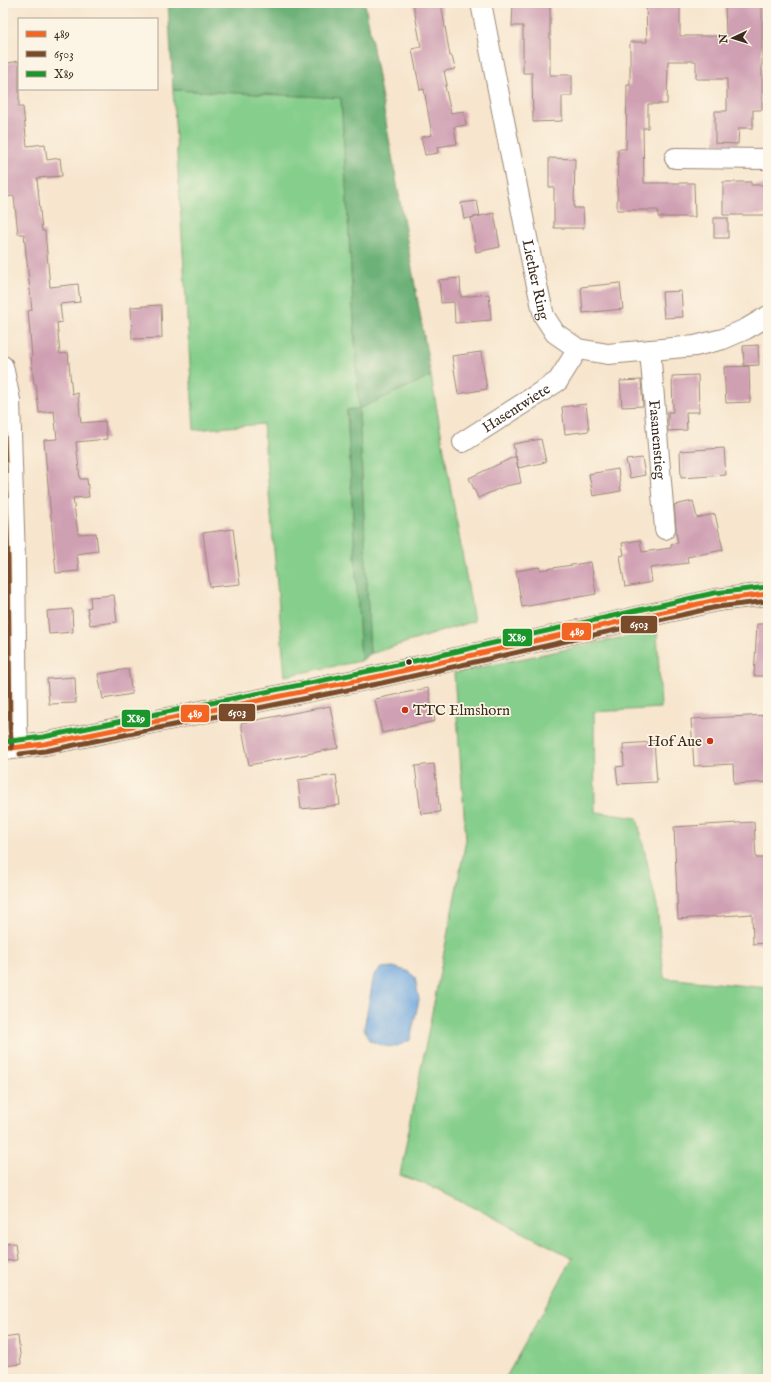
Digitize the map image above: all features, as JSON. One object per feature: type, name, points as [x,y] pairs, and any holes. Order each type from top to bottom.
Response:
[{"type":"main road","points":[[11,748],[75,738],[380,676],[716,600],[768,594]]},
{"type":"street","name":"Liether Ring","points":[[480,3],[533,268],[544,316],[555,333],[578,349],[608,354],[695,346],[723,339],[746,329],[768,316]]},
{"type":"street","points":[[675,158],[768,159]]},
{"type":"street","name":"Hasentwiete","points":[[463,442],[558,381],[578,349]]},
{"type":"street","name":"Fasanenstieg","points":[[650,350],[664,529]]},
{"type":"street","points":[[3,366],[10,400],[9,560],[17,728],[11,748]]},
{"type":"green space","points":[[168,3],[365,3],[431,376],[359,409],[370,654],[361,661],[347,410],[359,408],[341,98],[173,90]]},
{"type":"green space","points":[[173,90],[341,97],[359,408],[431,376],[474,621],[370,654],[359,409],[347,410],[361,661],[285,676],[263,424],[194,430]]},
{"type":"green space","points":[[657,630],[661,708],[594,712],[595,812],[637,818],[657,906],[664,978],[768,988],[768,1379],[505,1379],[573,1258],[438,1189],[400,1175],[466,840],[454,673]]},
{"type":"water","points":[[393,967],[407,971],[415,977],[419,1000],[410,1040],[394,1047],[390,1047],[380,1045],[369,1040],[364,1028],[374,975],[381,968]]},
{"type":"building","points":[[413,3],[441,3],[450,56],[452,56],[455,69],[444,71],[447,85],[445,86],[451,113],[464,111],[466,125],[454,127],[457,144],[437,147],[438,153],[425,155],[421,137],[432,135],[424,89],[420,90],[412,49],[421,47]]},
{"type":"building","points":[[513,3],[550,3],[550,75],[572,75],[572,96],[562,96],[562,121],[533,122],[532,73],[523,73],[523,26],[512,26]]},
{"type":"building","points":[[646,3],[680,3],[680,36],[726,36],[725,3],[762,3],[762,110],[753,110],[753,128],[739,128],[738,144],[715,143],[715,111],[727,111],[727,79],[696,79],[696,61],[668,61],[667,104],[648,104],[648,128],[643,128],[644,183],[694,183],[695,217],[658,217],[658,210],[617,210],[618,149],[626,149],[627,85],[630,85],[630,42],[647,42]]},
{"type":"building","points":[[18,61],[19,107],[23,107],[27,146],[45,144],[47,160],[60,158],[62,176],[37,178],[42,231],[45,231],[50,287],[78,284],[80,302],[60,304],[62,322],[57,323],[60,354],[68,353],[72,394],[78,393],[81,423],[105,421],[107,439],[76,442],[80,479],[87,479],[89,497],[73,498],[78,534],[96,533],[98,551],[77,554],[79,571],[56,573],[44,440],[57,439],[54,411],[39,413],[36,384],[34,384],[28,311],[32,310],[24,234],[18,234],[14,196],[3,197],[3,64]]},
{"type":"building","points":[[549,158],[575,159],[574,208],[583,208],[584,228],[554,228],[554,187],[549,187]]},
{"type":"building","points":[[723,182],[751,182],[751,185],[768,185],[768,215],[723,215]]},
{"type":"building","points":[[477,201],[480,216],[464,219],[461,203]]},
{"type":"building","points":[[494,213],[500,247],[476,252],[471,218]]},
{"type":"building","points":[[714,218],[728,218],[728,238],[714,238]]},
{"type":"building","points":[[460,278],[461,297],[489,294],[491,320],[455,323],[454,302],[441,303],[439,280]]},
{"type":"building","points":[[620,283],[623,309],[583,313],[581,287]]},
{"type":"building","points":[[681,291],[683,317],[664,318],[662,292]]},
{"type":"building","points":[[161,305],[162,338],[132,339],[131,307]]},
{"type":"building","points":[[758,345],[759,365],[744,366],[743,346]]},
{"type":"building","points":[[481,352],[487,389],[458,394],[452,356]]},
{"type":"building","points":[[749,366],[750,402],[726,403],[724,367]]},
{"type":"building","points":[[698,375],[699,412],[686,412],[687,430],[668,431],[668,412],[673,412],[672,376]]},
{"type":"building","points":[[641,380],[643,406],[622,407],[620,381]]},
{"type":"building","points":[[586,404],[589,431],[565,434],[562,407]]},
{"type":"building","points":[[541,439],[546,462],[518,468],[513,444]]},
{"type":"building","points":[[724,448],[726,475],[681,478],[680,451]]},
{"type":"building","points":[[516,456],[521,483],[505,486],[478,498],[469,478]]},
{"type":"building","points":[[642,458],[645,475],[630,478],[626,460]]},
{"type":"building","points":[[618,469],[621,491],[593,496],[589,474]]},
{"type":"building","points":[[693,501],[697,518],[715,514],[723,550],[687,557],[688,563],[650,568],[652,582],[625,587],[620,556],[624,555],[622,543],[640,540],[642,552],[671,548],[671,544],[678,543],[674,505]]},
{"type":"building","points":[[233,529],[240,584],[210,587],[203,533]]},
{"type":"building","points":[[591,562],[596,594],[522,607],[516,571],[540,567],[540,570]]},
{"type":"building","points":[[114,595],[117,622],[90,625],[87,608],[91,607],[90,597]]},
{"type":"building","points":[[72,609],[73,632],[49,634],[47,611]]},
{"type":"building","points":[[757,624],[768,624],[768,676],[754,676]]},
{"type":"building","points":[[128,669],[132,694],[103,699],[98,674]]},
{"type":"building","points":[[75,677],[76,703],[49,704],[47,679]]},
{"type":"building","name":"TTC Elmshorn","points":[[428,688],[435,721],[382,733],[375,699]]},
{"type":"building","points":[[330,706],[338,748],[249,765],[241,723]]},
{"type":"building","points":[[768,715],[768,782],[734,784],[733,764],[694,766],[691,719]]},
{"type":"building","points":[[654,742],[657,782],[618,784],[616,767],[624,766],[623,744]]},
{"type":"building","points":[[434,764],[440,812],[421,814],[415,766]]},
{"type":"building","points":[[336,775],[340,805],[301,809],[298,780]]},
{"type":"building","points":[[754,822],[756,858],[768,858],[768,943],[753,944],[752,914],[678,919],[674,827]]},
{"type":"building","points":[[15,1243],[17,1260],[3,1261],[3,1244]]},
{"type":"building","points":[[18,1336],[21,1364],[3,1366],[3,1338]]},
{"type":"transit line","name":"6503","points":[[3,401],[8,560],[10,728],[12,748]]},
{"type":"transit line","name":"X89","points":[[3,742],[43,737],[379,669],[714,593],[767,587]]},
{"type":"transit line","name":"489","points":[[3,749],[44,744],[380,676],[716,600],[768,594]]},
{"type":"transit line","name":"6503","points":[[20,754],[45,751],[382,683],[717,607],[768,601]]},
{"type":"place","name":"TTC Elmshorn","points":[[405,710]]},
{"type":"place","name":"Hof Aue","points":[[710,741]]}]
